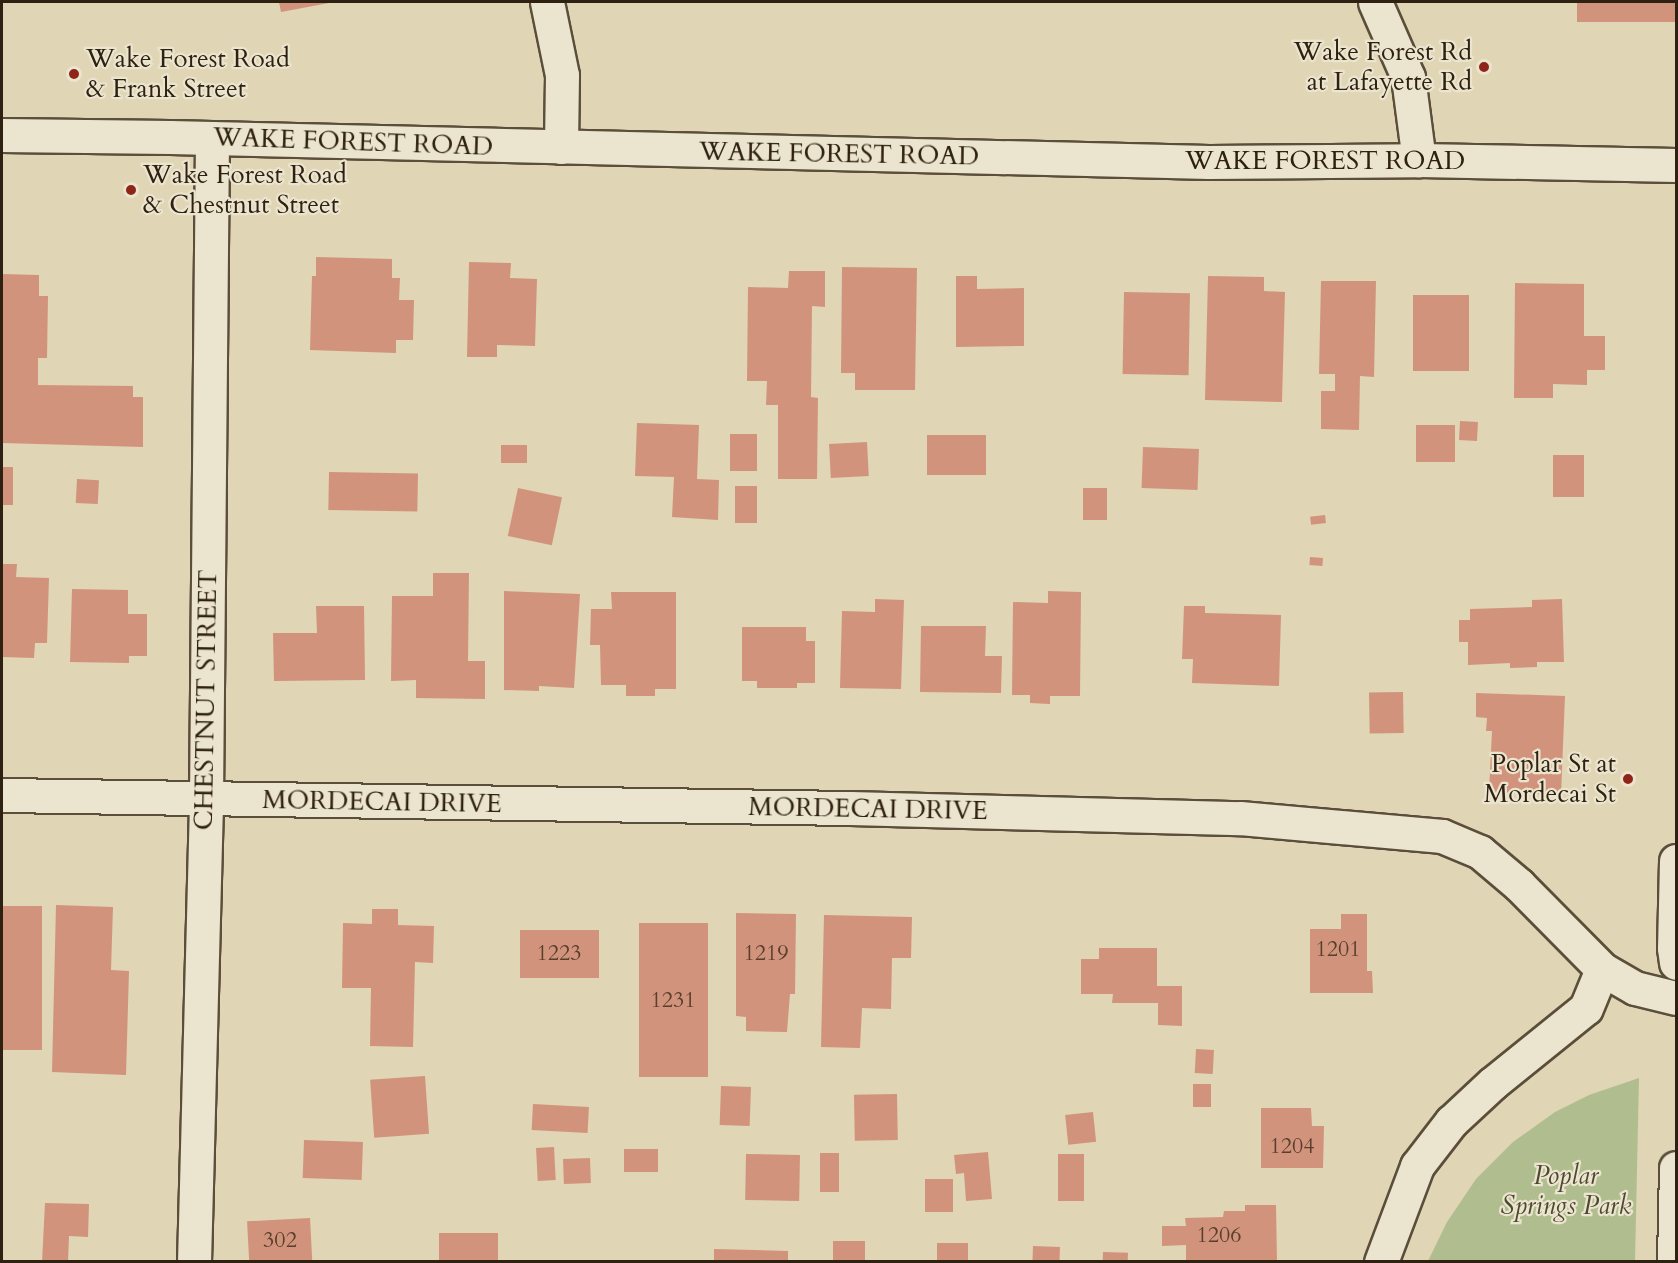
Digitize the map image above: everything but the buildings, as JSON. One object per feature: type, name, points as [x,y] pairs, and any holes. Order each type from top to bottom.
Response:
[{"type":"street","points":[[547,2],[562,75],[561,147]]},
{"type":"street","points":[[1375,2],[1408,77],[1419,160]]},
{"type":"street","name":"WAKE FOREST ROAD","points":[[2,135],[1209,162],[1419,160],[1677,165]]},
{"type":"street","name":"CHESTNUT STREET","points":[[194,1262],[206,800],[212,138]]},
{"type":"street","name":"MORDECAI DRIVE","points":[[2,795],[206,800],[849,808],[1240,818],[1442,836],[1480,852],[1519,885],[1602,969],[1635,988],[1677,998]]},
{"type":"street","points":[[1677,861],[1674,948],[1677,963]]},
{"type":"street","points":[[1381,1262],[1417,1167],[1451,1122],[1586,1008],[1602,969]]},
{"type":"street","points":[[1674,1262],[1677,1168]]},
{"type":"green space","name":"Poplar Springs Park","points":[[1639,1078],[1635,1261],[1428,1261],[1447,1222],[1476,1179],[1513,1142],[1555,1112],[1589,1095]]},
{"type":"place","name":"Wake Forest Rd at Lafayette Rd","points":[[1484,67]]},
{"type":"place","name":"Wake Forest Road & Frank Street","points":[[74,74]]},
{"type":"place","name":"Wake Forest Road & Chestnut Street","points":[[131,190]]},
{"type":"place","name":"Poplar St at Mordecai St","points":[[1628,779]]}]
